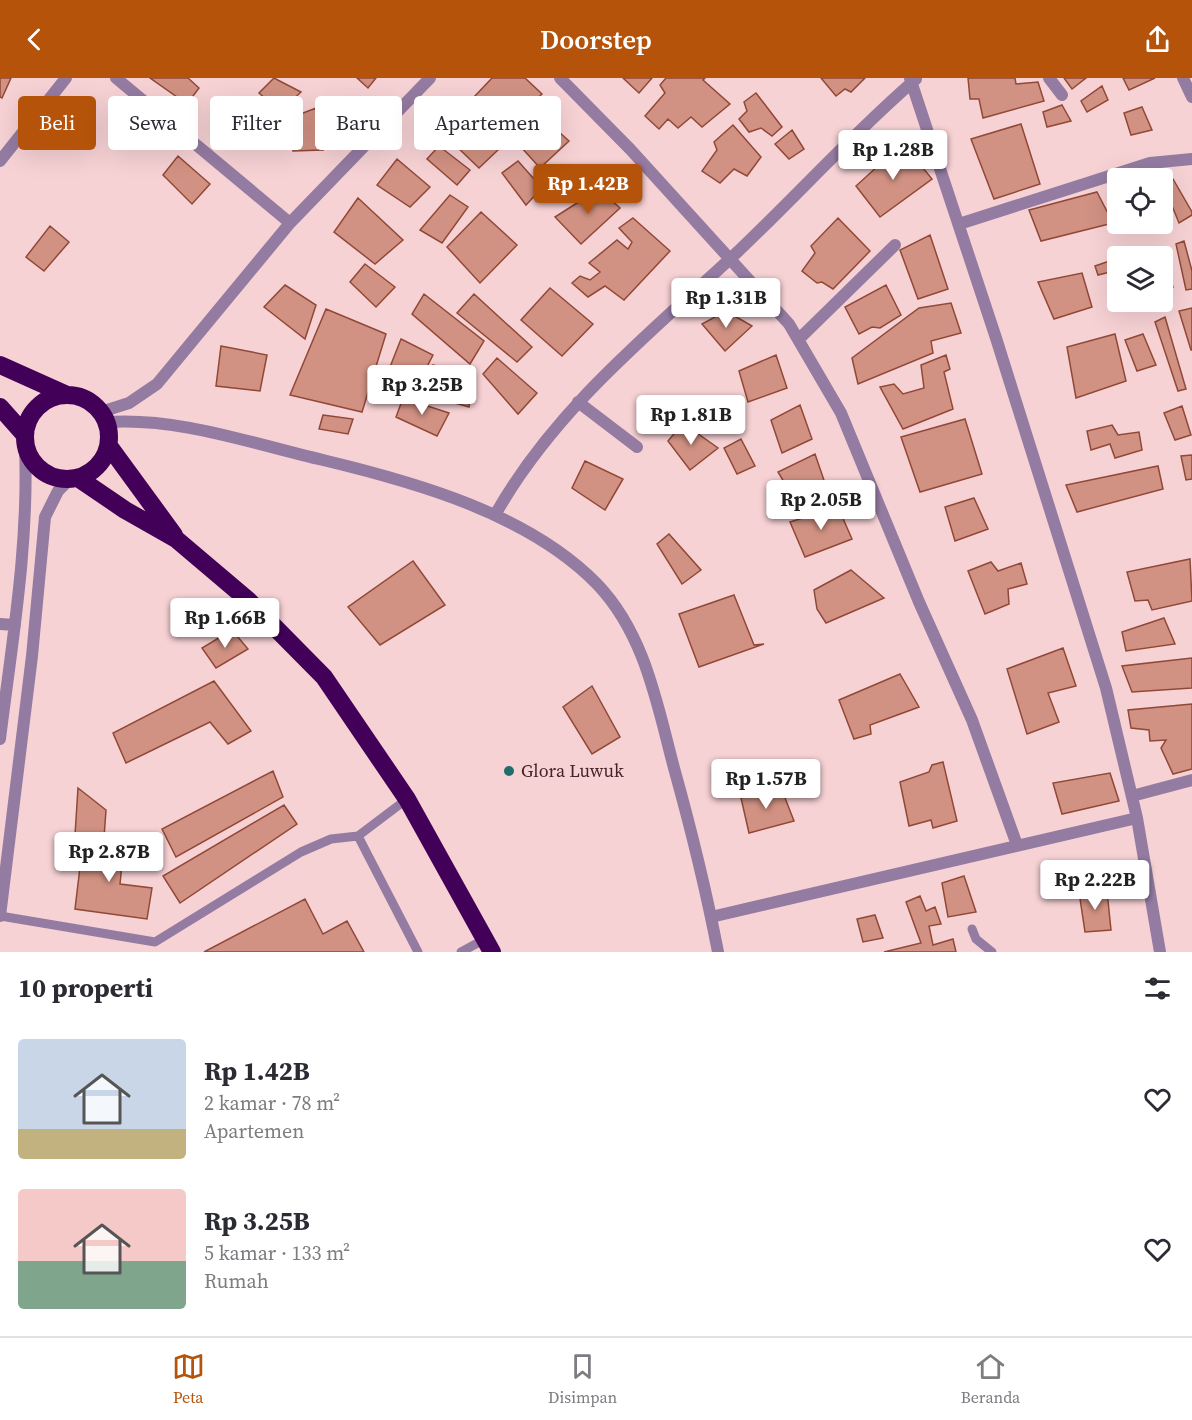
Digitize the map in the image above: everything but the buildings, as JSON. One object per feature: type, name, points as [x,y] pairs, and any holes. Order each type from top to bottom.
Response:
[{"type":"highway","points":[[0,365],[67,395],[86,400],[104,417],[109,446],[176,539]]},
{"type":"highway","points":[[67,395],[43,402],[27,422],[25,441],[29,457],[43,473],[73,479],[176,539],[272,622],[324,676],[407,799],[489,945]]},
{"type":"highway","points":[[0,407],[25,441]]},
{"type":"highway","points":[[73,479],[94,470],[109,446]]},
{"type":"street","points":[[0,161],[66,78]]},
{"type":"street","points":[[116,78],[290,223]]},
{"type":"street","points":[[104,417],[157,384],[290,223],[430,78]]},
{"type":"street","points":[[560,78],[630,149],[789,324],[799,339],[845,423],[919,602],[972,720],[1017,845]]},
{"type":"street","points":[[1049,78],[1062,95]]},
{"type":"street","points":[[1183,78],[1192,97]]},
{"type":"street","points":[[495,515],[516,477],[578,402],[643,336],[729,259],[913,79],[1107,688],[1137,818],[1160,952]]},
{"type":"street","points":[[958,224],[1150,163],[1192,159]]},
{"type":"street","points":[[799,339],[895,245]]},
{"type":"street","points":[[578,402],[637,447]]},
{"type":"street","points":[[104,417],[178,426],[348,466],[495,515],[552,546],[573,562],[612,603],[635,640],[655,697],[718,952]]},
{"type":"street","points":[[0,740],[26,517],[25,441]]},
{"type":"street","points":[[0,916],[32,656],[45,517],[58,491],[73,479]]},
{"type":"street","points":[[0,624],[15,625]]},
{"type":"street","points":[[1132,796],[1192,780]]},
{"type":"street","points":[[711,917],[1137,818]]},
{"type":"lane","points":[[0,916],[156,942],[301,852],[332,839],[358,836],[407,799]]},
{"type":"lane","points":[[358,836],[418,952]]},
{"type":"lane","points":[[972,929],[976,939],[992,952]]},
{"type":"lane","points":[[461,952],[489,945]]},
{"type":"place","name":"Glora Luwuk","points":[[509,771]]}]
